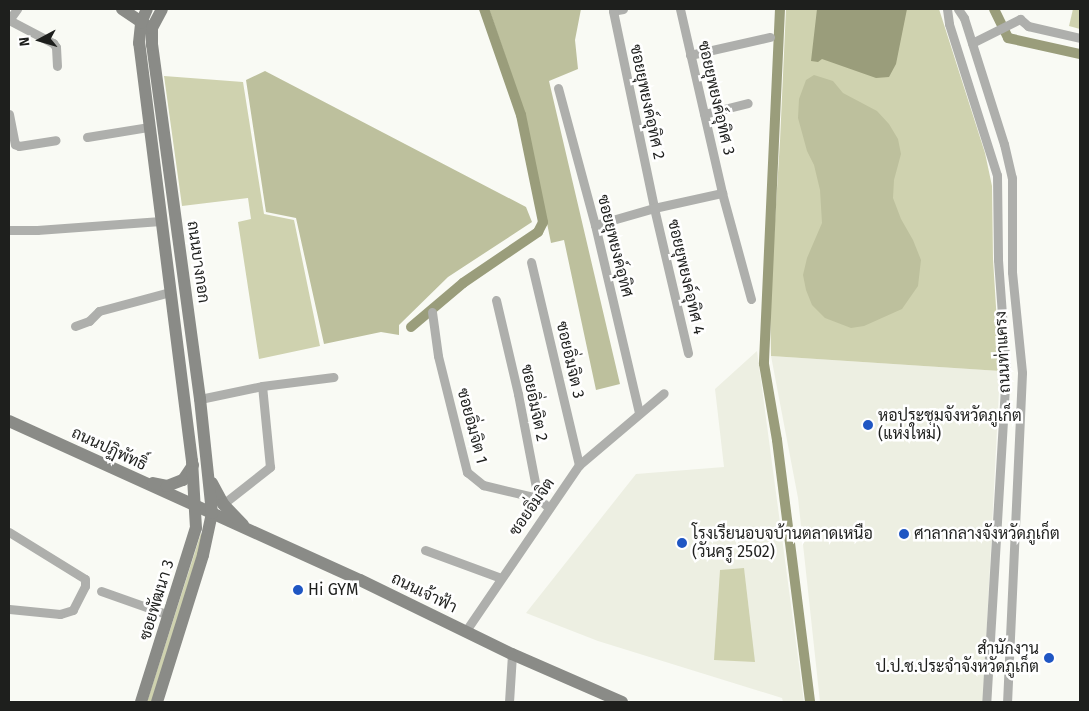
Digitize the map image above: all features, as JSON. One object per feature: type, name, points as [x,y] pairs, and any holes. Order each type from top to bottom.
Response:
[{"type":"main road","points":[[122,9],[146,26]]},
{"type":"main road","points":[[146,26],[147,9]]},
{"type":"main road","points":[[146,26],[162,9]]},
{"type":"main road","name":"ถนนบางกอก","points":[[146,26],[138,43],[193,465],[196,506]]},
{"type":"main road","name":"ถนนบางกอก","points":[[146,26],[152,45],[200,399],[212,513]]},
{"type":"main road","name":"ถนนปฏิพัทธิ์","points":[[9,421],[212,513]]},
{"type":"main road","points":[[138,481],[167,486],[182,480],[193,465]]},
{"type":"main road","points":[[208,474],[224,504],[246,529]]},
{"type":"main road","name":"ซอยพัฒนา 3","points":[[141,702],[196,528],[196,506]]},
{"type":"main road","name":"ซอยพัฒนา 3","points":[[157,702],[202,555],[212,513]]},
{"type":"main road","name":"ถนนเจ้าฟ้า","points":[[212,513],[360,580],[512,654],[622,702]]},
{"type":"street","points":[[17,9],[9,20],[52,43],[56,47],[57,66]]},
{"type":"street","name":"ซอยยุพยงค์อุทิศ 2","points":[[623,9],[613,11],[654,208]]},
{"type":"street","name":"ซอยยุพยงค์อุทิศ 3","points":[[680,9],[722,193],[751,299]]},
{"type":"street","name":"ถนนท่าแครง","points":[[946,9],[948,24],[997,175],[998,260],[1006,370],[986,702]]},
{"type":"street","name":"ถนนท่าแครง","points":[[958,9],[972,43],[1004,144],[1012,178],[1012,272],[1022,373],[1007,702]]},
{"type":"street","points":[[972,43],[1020,19],[1028,26],[1080,38]]},
{"type":"street","points":[[690,54],[770,37]]},
{"type":"street","name":"ซอยยุพยงค์อุทิศ","points":[[558,88],[595,224],[639,412]]},
{"type":"street","points":[[704,114],[748,103]]},
{"type":"street","points":[[9,114],[15,144],[19,146],[56,140]]},
{"type":"street","points":[[87,138],[149,127]]},
{"type":"street","points":[[595,224],[654,208],[722,193]]},
{"type":"street","name":"ซอยยุพยงค์อุทิศ 4","points":[[654,208],[688,353]]},
{"type":"street","points":[[9,230],[37,230],[161,221]]},
{"type":"street","name":"ซอยอิ่มจิต 3","points":[[531,262],[579,465]]},
{"type":"street","points":[[75,326],[89,321],[99,311],[170,292]]},
{"type":"street","name":"ซอยอิ่มจิต 2","points":[[496,300],[518,394],[538,498]]},
{"type":"street","name":"ซอยอิ่มจิต 1","points":[[432,312],[438,356],[467,472],[473,479],[483,485],[538,498]]},
{"type":"street","points":[[1002,322],[1017,321]]},
{"type":"street","points":[[200,399],[262,386],[333,378]]},
{"type":"street","points":[[224,504],[270,466],[262,386]]},
{"type":"street","name":"ซอยอิ่มจิต","points":[[465,632],[579,465],[639,412],[664,393]]},
{"type":"street","points":[[538,498],[549,508]]},
{"type":"street","points":[[9,532],[85,578],[85,586],[73,610],[60,614],[9,608]]},
{"type":"street","points":[[425,550],[501,578]]},
{"type":"street","points":[[101,591],[169,615]]},
{"type":"street","points":[[509,702],[512,654]]},
{"type":"shaded area","points":[[489,9],[581,9],[575,40],[578,69],[549,81],[620,384],[596,390],[564,240],[551,243],[525,114]]},
{"type":"shaded area","points":[[786,9],[939,9],[985,153],[992,186],[993,259],[1000,371],[771,356],[770,300]]},
{"type":"shaded area","points":[[817,9],[907,9],[896,64],[889,77],[876,78],[822,59],[818,62],[811,61]]},
{"type":"shaded area","points":[[1073,9],[1080,9],[1080,29],[1069,26]]},
{"type":"shaded area","points":[[265,71],[526,207],[532,222],[448,277],[399,325],[399,335],[381,332],[324,344],[296,218],[266,212],[246,80]]},
{"type":"shaded area","points":[[814,75],[833,81],[843,93],[877,111],[889,124],[898,139],[901,154],[894,180],[893,198],[921,260],[918,286],[902,309],[864,326],[851,328],[825,318],[812,305],[803,275],[807,258],[822,223],[820,190],[814,165],[807,151],[798,118],[799,99],[806,80]]},
{"type":"shaded area","points":[[164,76],[243,82],[264,214],[294,220],[320,346],[259,359],[238,222],[251,219],[248,198],[182,206]]},
{"type":"shaded area","name":"โรงเรียนอบจบ้านตลาดเหนือ (วันครู 2502)","points":[[757,351],[804,702],[783,702],[782,698],[598,641],[526,613],[636,474],[724,467],[715,389]]},
{"type":"shaded area","points":[[771,356],[1000,371],[983,702],[820,702],[798,498]]},
{"type":"shaded area","points":[[201,533],[203,536],[153,702],[147,702]]},
{"type":"shaded area","points":[[744,568],[755,662],[714,660],[720,570]]},
{"type":"waterway","points":[[411,327],[463,283],[538,232],[543,222],[521,115],[484,9]]},
{"type":"waterway","points":[[780,9],[764,364],[777,440],[810,702]]},
{"type":"waterway","points":[[994,9],[1008,38],[1080,54]]},
{"type":"place","name":"หอประชุมจังหวัดภูเก็ต (แห่งใหม่)","points":[[868,425]]},
{"type":"place","name":"ศาลากลางจังหวัดภูเก็ต","points":[[904,534]]},
{"type":"place","name":"โรงเรียนอบจบ้านตลาดเหนือ (วันครู 2502)","points":[[682,543]]},
{"type":"place","name":"Hi GYM","points":[[298,590]]},
{"type":"place","name":"สำนักงาน ป.ป.ช.ประจำจังหวัดภูเก็ต","points":[[1049,658]]}]
